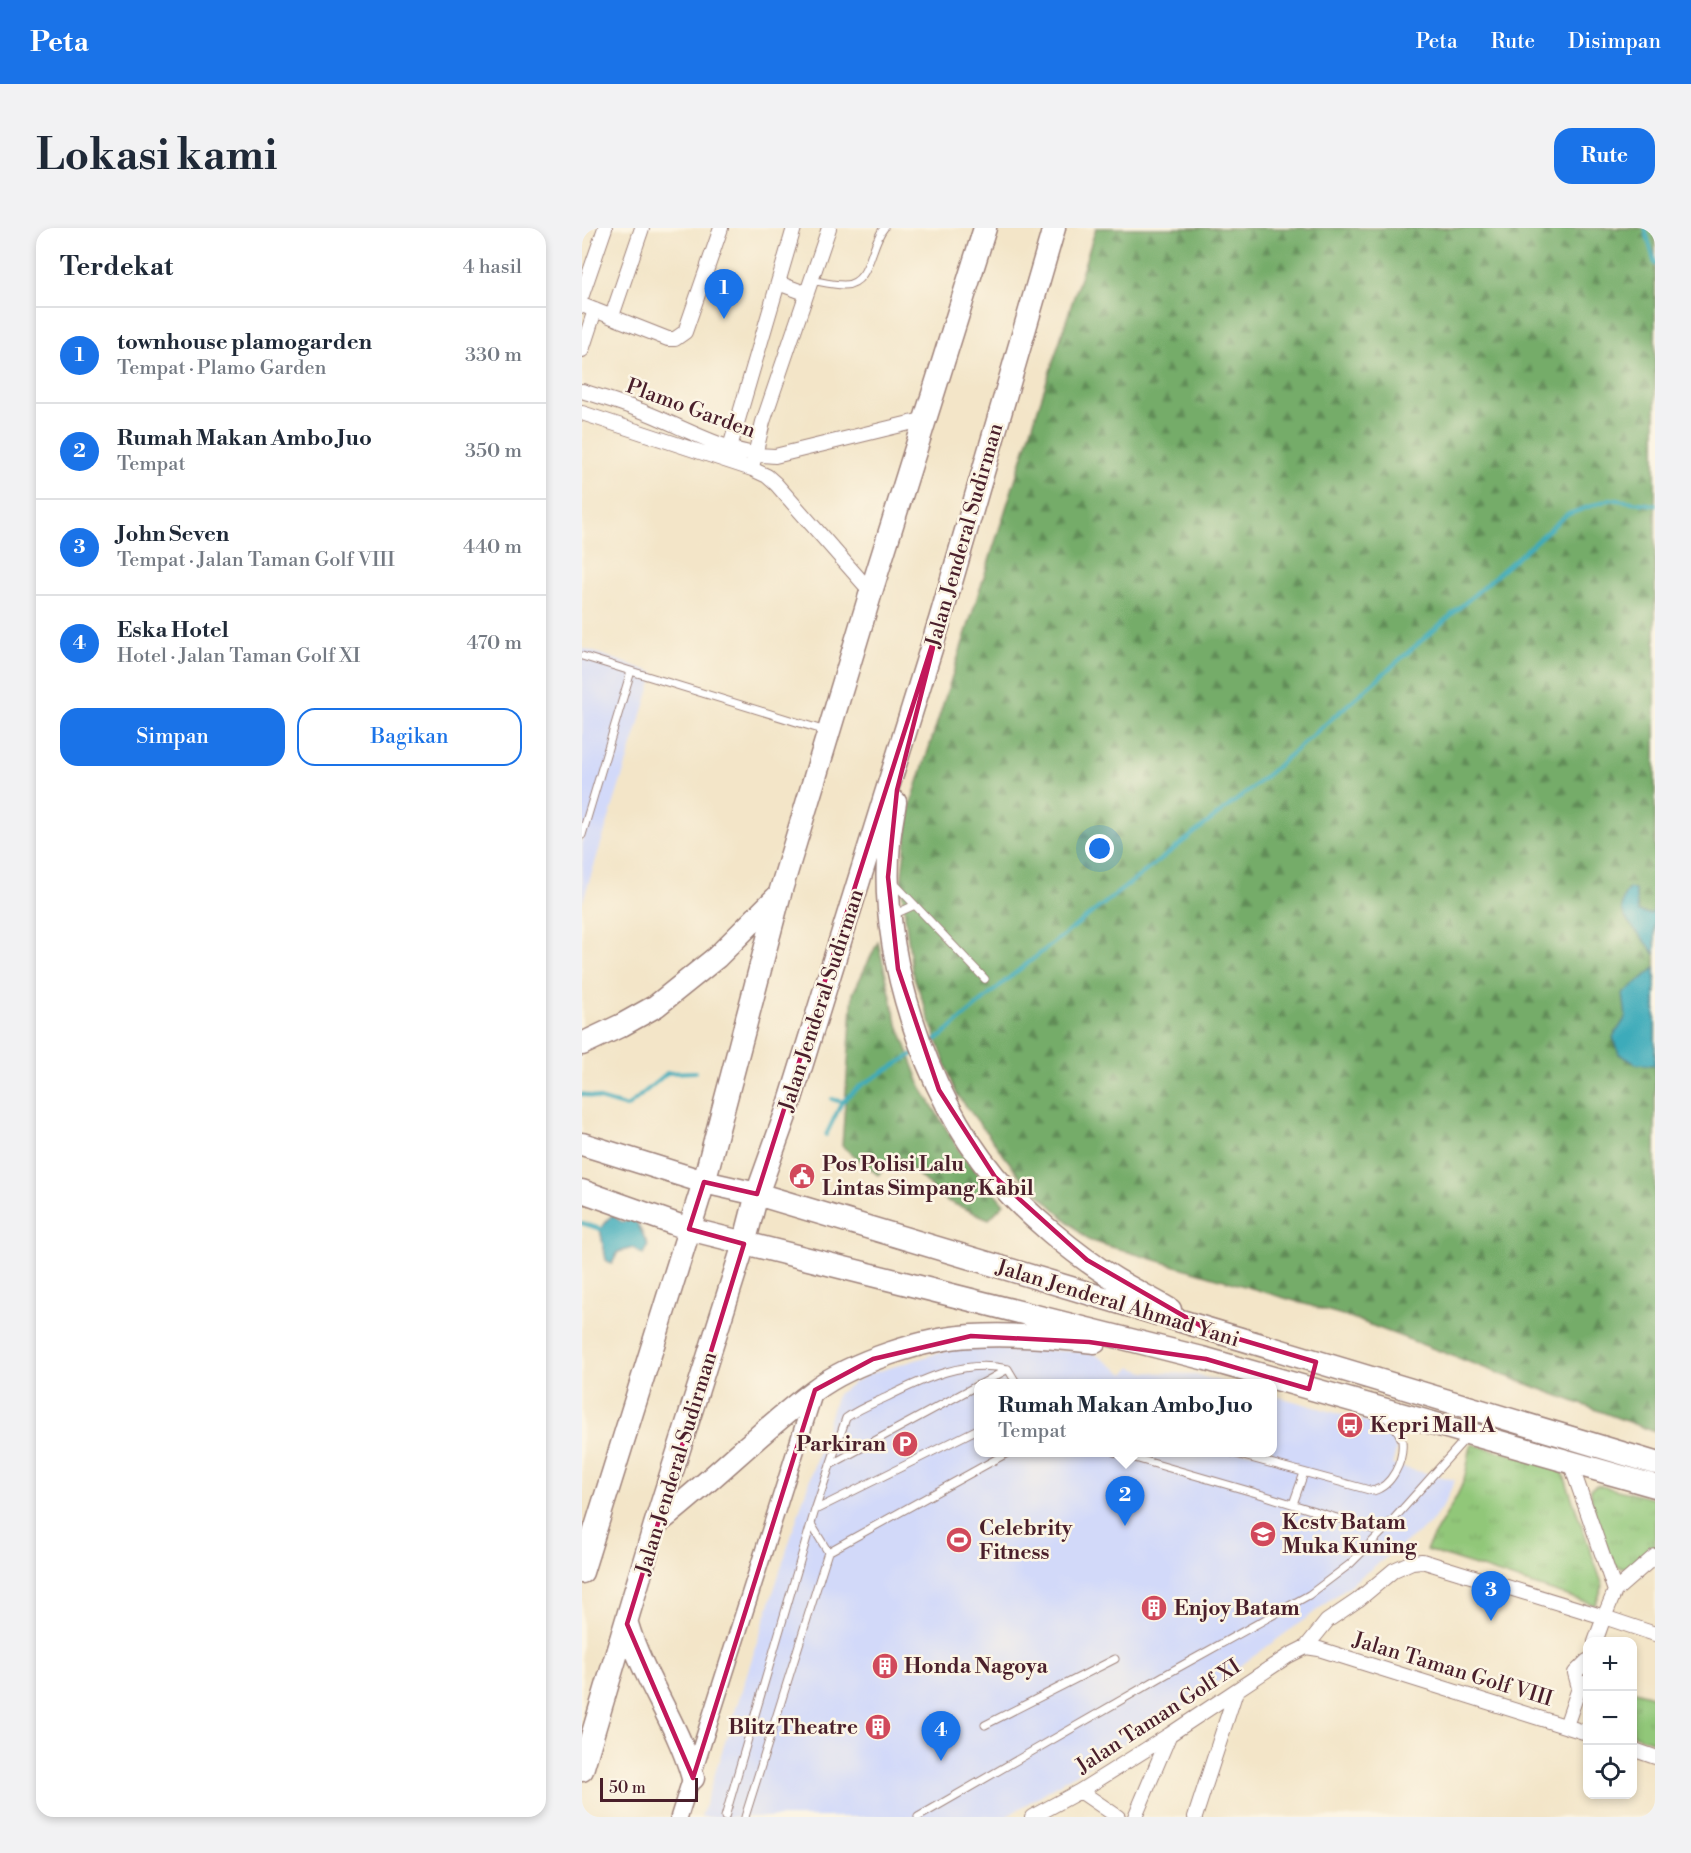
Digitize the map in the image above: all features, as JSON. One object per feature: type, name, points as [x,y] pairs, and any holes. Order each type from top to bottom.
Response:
[{"type":"highway","points":[[582,1572],[704,1182],[780,893],[985,228]]},
{"type":"highway","name":"Jalan Jenderal Sudirman","points":[[582,1770],[655,1525],[744,1244],[757,1194],[789,1105],[940,620],[1054,228]]},
{"type":"highway","points":[[940,620],[897,790],[889,842],[890,916],[898,969],[926,1062],[970,1144],[995,1177],[1023,1206],[1054,1234],[1114,1279],[1208,1330]]},
{"type":"highway","points":[[582,1044],[656,1006],[717,957],[780,893]]},
{"type":"highway","name":"Jalan Jenderal Ahmad Yani","points":[[582,1144],[704,1182],[757,1194],[1655,1463]]},
{"type":"highway","name":"Jalan Jenderal Ahmad Yani","points":[[582,1191],[689,1230],[1206,1359],[1275,1379]]},
{"type":"highway","points":[[655,1525],[680,1506],[750,1442],[815,1390],[873,1359],[926,1344],[971,1336],[1089,1342],[1206,1359]]},
{"type":"highway","points":[[1309,1389],[1316,1362]]},
{"type":"highway","name":"Jalan Jenderal Ahmad Yani","points":[[1277,1380],[1655,1486]]},
{"type":"highway","points":[[627,1624],[642,1667],[688,1759],[693,1778]]},
{"type":"street","points":[[582,295],[605,228]]},
{"type":"street","points":[[612,316],[642,228]]},
{"type":"street","points":[[582,350],[589,308],[668,339],[681,337],[685,332],[721,228]]},
{"type":"street","points":[[726,461],[794,228]]},
{"type":"street","points":[[752,469],[763,422],[829,228]]},
{"type":"street","points":[[778,283],[808,287]]},
{"type":"street","name":"Plamo Garden","points":[[582,391],[639,410],[730,447],[754,454],[774,456],[926,419]]},
{"type":"street","name":"Plamo Garden","points":[[582,413],[767,476],[871,592]]},
{"type":"street","points":[[740,413],[763,422]]},
{"type":"street","points":[[679,1817],[815,1390]]},
{"type":"street","points":[[1570,1462],[1615,1591]]},
{"type":"street","points":[[1596,1637],[1615,1591],[1655,1556]]},
{"type":"street","points":[[1306,1647],[1327,1621],[1358,1600],[1394,1570],[1412,1562],[1422,1561],[1655,1634]]},
{"type":"street","name":"Jalan Taman Golf XI","points":[[1032,1817],[1080,1791],[1169,1736],[1288,1656],[1306,1647]]},
{"type":"street","name":"Jalan Taman Golf VIII","points":[[1306,1647],[1319,1649],[1583,1732]]},
{"type":"street","points":[[1566,1726],[1583,1685],[1575,1673],[1583,1664]]},
{"type":"street","points":[[1195,1817],[1236,1691]]},
{"type":"street","points":[[1135,1817],[1169,1736]]},
{"type":"street","points":[[1637,1751],[1655,1757]]},
{"type":"street","points":[[1080,1791],[1118,1817]]},
{"type":"lane","points":[[808,287],[845,285],[854,283],[863,277],[878,236],[885,228]]},
{"type":"lane","points":[[582,656],[829,732]]},
{"type":"lane","points":[[582,835],[632,671]]},
{"type":"lane","points":[[888,877],[985,979]]},
{"type":"lane","points":[[890,916],[915,905]]},
{"type":"lane","points":[[725,1817],[815,1510],[847,1416],[929,1376],[966,1367],[997,1366],[1008,1369],[1014,1379]]},
{"type":"lane","points":[[989,1379],[1008,1369]]},
{"type":"lane","points":[[830,1465],[974,1387]]},
{"type":"lane","points":[[1247,1457],[1366,1490],[1379,1489],[1388,1484],[1399,1461],[1402,1441],[1398,1431],[1379,1408]]},
{"type":"lane","points":[[815,1510],[974,1431]]},
{"type":"lane","points":[[918,1817],[1162,1676],[1309,1595],[1350,1564],[1382,1533],[1470,1434]]},
{"type":"lane","points":[[745,1817],[828,1552],[1000,1457]]},
{"type":"lane","points":[[1131,1457],[1293,1504],[1382,1533]]},
{"type":"lane","points":[[1293,1504],[1304,1473]]},
{"type":"lane","points":[[812,1524],[828,1552]]},
{"type":"lane","points":[[985,1725],[1115,1659]]},
{"type":"highlighted area","points":[[940,620],[897,790],[888,877],[898,969],[939,1090],[995,1177],[1087,1260],[1208,1330],[1316,1362],[1309,1389],[1206,1359],[1089,1342],[971,1336],[873,1359],[815,1390],[693,1778],[627,1624],[744,1244],[689,1229],[704,1182],[757,1194]]},
{"type":"shaded area","points":[[582,648],[655,673],[582,904]]},
{"type":"shaded area","points":[[962,1346],[1092,1352],[1125,1374],[1131,1367],[1145,1372],[1191,1374],[1212,1379],[974,1379],[974,1457],[1277,1457],[1277,1396],[1382,1426],[1393,1435],[1396,1450],[1392,1465],[1455,1480],[1444,1504],[1431,1523],[1308,1617],[1193,1700],[1006,1817],[701,1817],[837,1394],[866,1375]]},
{"type":"green space","points":[[1096,228],[1655,228],[1655,1432],[1349,1317],[1088,1240],[1019,1175],[956,1093],[912,971],[901,883],[910,807]]},
{"type":"green space","points":[[878,942],[896,1019],[922,1089],[961,1153],[1004,1204],[989,1219],[945,1200],[896,1154],[878,1175],[842,1146],[853,993]]},
{"type":"green space","points":[[1471,1444],[1561,1467],[1603,1586],[1595,1605],[1426,1550],[1463,1482]]},
{"type":"green space","points":[[1597,1485],[1655,1499],[1655,1551],[1640,1564],[1625,1568],[1612,1564],[1591,1500],[1591,1488]]},
{"type":"green space","points":[[1637,1692],[1655,1697],[1655,1742],[1637,1736]]},
{"type":"water","points":[[1629,888],[1635,890],[1638,912],[1651,914],[1655,909],[1655,955],[1624,916],[1623,898]]},
{"type":"water","points":[[1655,968],[1655,1065],[1636,1064],[1619,1054],[1613,1037],[1626,1017],[1623,994]]},
{"type":"water","points":[[612,1215],[622,1222],[632,1218],[637,1223],[648,1245],[643,1255],[633,1248],[618,1252],[612,1264],[606,1260],[600,1229]]},
{"type":"waterway","points":[[1645,228],[1655,264]]},
{"type":"waterway","points":[[929,1044],[942,1036],[1010,977],[1252,788],[1566,515],[1610,499],[1655,505]]},
{"type":"waterway","points":[[826,1135],[842,1102],[860,1086],[915,1053]]},
{"type":"waterway","points":[[582,1094],[627,1107],[667,1073],[695,1072]]},
{"type":"waterway","points":[[832,1099],[842,1102]]},
{"type":"waterway","points":[[582,1223],[600,1229]]},
{"type":"place","name":"townhouse plamogarden","points":[[724,319]]},
{"type":"place","name":"Pos Polisi Lalu Lintas Simpang Kabil","points":[[802,1176]]},
{"type":"place","name":"Kepri Mall A","points":[[1350,1425]]},
{"type":"place","name":"Parkiran","points":[[905,1444]]},
{"type":"place","name":"Rumah Makan Ambo Juo","points":[[1125,1526]]},
{"type":"place","name":"Kcstv Batam Muka Kuning","points":[[1263,1534]]},
{"type":"place","name":"Celebrity Fitness","points":[[959,1540]]},
{"type":"place","name":"Enjoy Batam","points":[[1154,1608]]},
{"type":"place","name":"John Seven","points":[[1491,1621]]},
{"type":"place","name":"Honda Nagoya","points":[[885,1666]]},
{"type":"place","name":"Blitz Theatre","points":[[878,1727]]},
{"type":"place","name":"Eska Hotel","points":[[941,1761]]}]
